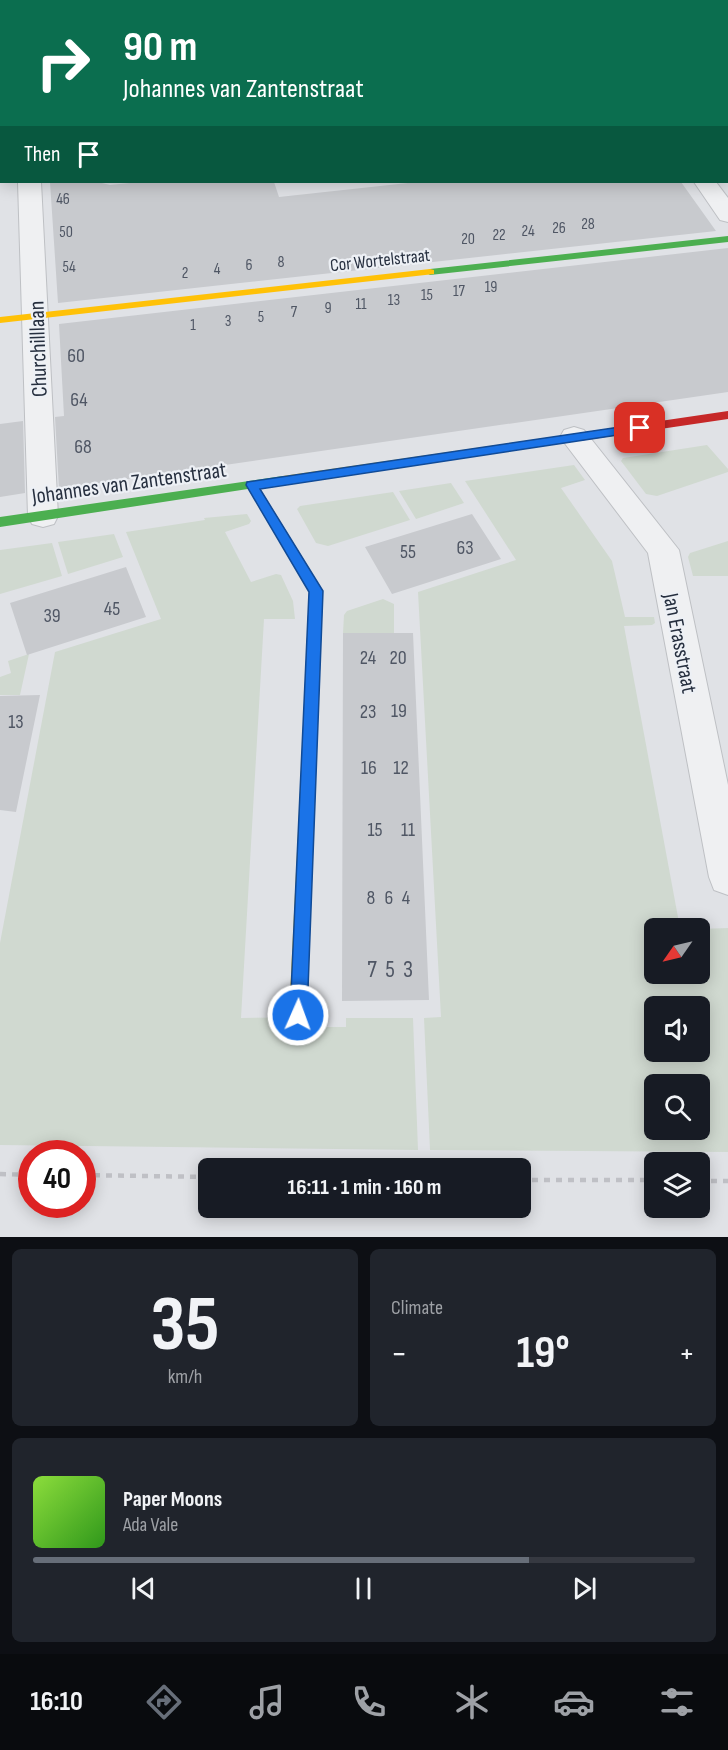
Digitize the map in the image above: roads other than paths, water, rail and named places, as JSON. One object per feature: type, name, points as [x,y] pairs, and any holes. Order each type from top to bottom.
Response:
[{"type":"street","name":"Churchilllaan","points":[[29,183],[43,516]]},
{"type":"street","points":[[706,183],[728,215]]},
{"type":"street","name":"Cor Wortelstraat","points":[[0,320],[728,239]]},
{"type":"street","name":"Johannes van Zantenstraat","points":[[0,522],[728,416]]},
{"type":"street","name":"Jan Erasstraat","points":[[574,437],[663,550],[728,877]]},
{"type":"street","points":[[252,485],[316,591],[298,1015]]}]
